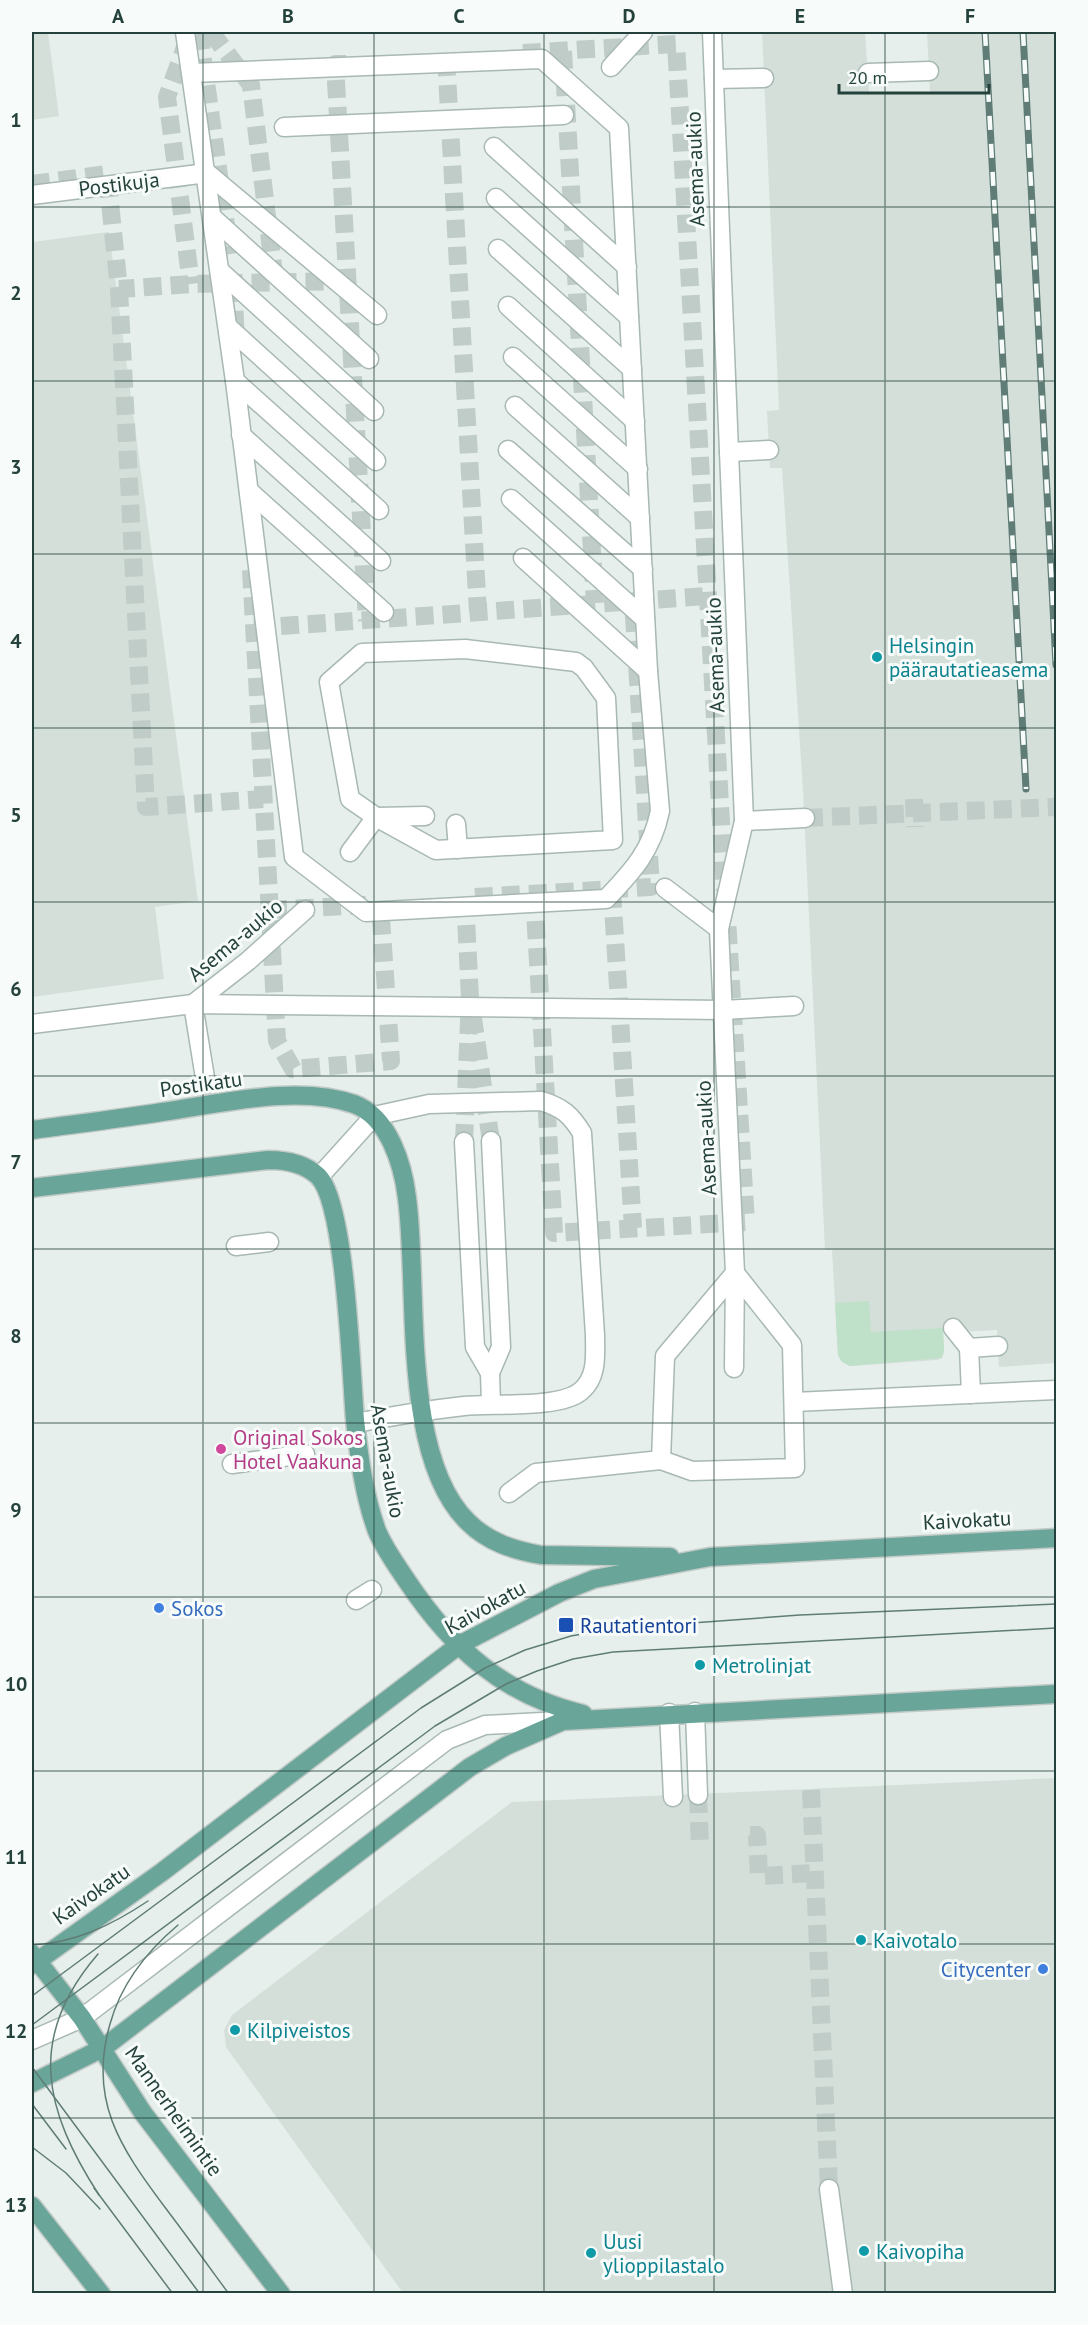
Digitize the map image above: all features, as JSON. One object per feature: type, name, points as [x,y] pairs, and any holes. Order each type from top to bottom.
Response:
[{"type":"main road","name":"Postikatu","points":[[32,1130],[283,1096],[334,1098],[363,1107],[374,1116]]},
{"type":"main road","name":"Asema-aukio","points":[[374,1116],[389,1137],[407,1198],[414,1343],[423,1411],[438,1477],[451,1501],[468,1523],[499,1545],[541,1555],[710,1557]]},
{"type":"main road","points":[[32,1188],[268,1160],[284,1160],[304,1167],[319,1177]]},
{"type":"main road","name":"Asema-aukio","points":[[319,1177],[330,1197],[339,1230],[356,1423],[365,1489],[377,1532],[431,1617],[485,1668],[523,1695],[561,1709],[596,1717]]},
{"type":"main road","name":"Kaivokatu","points":[[33,1962],[162,1872],[459,1645],[559,1593],[594,1579],[710,1557],[1056,1538]]},
{"type":"main road","points":[[32,2083],[102,2048],[470,1767],[506,1746],[563,1721],[669,1713],[1056,1694]]},
{"type":"main road","name":"Mannerheimintie","points":[[33,1962],[82,2018],[143,2113],[280,2294]]},
{"type":"main road","points":[[32,2206],[100,2294]]},
{"type":"street","points":[[185,32],[221,272],[294,857],[366,912],[606,899],[639,864],[656,829],[660,811],[648,671],[619,129],[542,59],[192,73]]},
{"type":"street","points":[[610,67],[643,32]]},
{"type":"street","name":"Asema-aukio","points":[[712,32],[744,821],[719,929],[735,1273],[734,1368]]},
{"type":"street","points":[[868,73],[929,71]]},
{"type":"street","points":[[714,79],[764,78]]},
{"type":"street","points":[[284,127],[564,115]]},
{"type":"street","points":[[494,147],[627,267]]},
{"type":"street","points":[[207,173],[377,315]]},
{"type":"street","name":"Postikuja","points":[[32,195],[207,173]]},
{"type":"street","points":[[496,198],[629,317]]},
{"type":"street","points":[[213,219],[369,359]]},
{"type":"street","points":[[498,249],[632,369]]},
{"type":"street","points":[[221,272],[374,411]]},
{"type":"street","points":[[508,306],[635,421]]},
{"type":"street","points":[[228,327],[376,461]]},
{"type":"street","points":[[513,357],[638,469]]},
{"type":"street","points":[[235,381],[379,510]]},
{"type":"street","points":[[514,406],[640,518]]},
{"type":"street","points":[[241,435],[381,561]]},
{"type":"street","points":[[508,450],[643,569]]},
{"type":"street","points":[[729,452],[769,450]]},
{"type":"street","points":[[249,491],[384,612]]},
{"type":"street","points":[[511,499],[645,619]]},
{"type":"street","points":[[523,558],[648,671]]},
{"type":"street","points":[[465,649],[576,662],[584,668],[606,698],[602,758],[613,840],[436,850],[376,817],[350,799],[329,682],[362,652],[465,649]]},
{"type":"street","points":[[376,817],[425,816]]},
{"type":"street","points":[[350,852],[376,817]]},
{"type":"street","points":[[744,821],[805,818]]},
{"type":"street","points":[[456,824],[458,849]]},
{"type":"street","points":[[665,888],[719,929]]},
{"type":"street","name":"Asema-aukio","points":[[193,1004],[248,961],[305,910]]},
{"type":"street","points":[[193,1004],[206,1084]]},
{"type":"street","points":[[32,1024],[193,1004],[723,1010],[794,1006]]},
{"type":"street","points":[[319,1177],[374,1116],[429,1104],[541,1101],[559,1106],[573,1117],[582,1133],[596,1362],[590,1380],[580,1392],[560,1400],[423,1411],[356,1423]]},
{"type":"street","points":[[491,1141],[501,1347],[490,1374],[491,1404]]},
{"type":"street","points":[[464,1142],[475,1347],[490,1374]]},
{"type":"street","points":[[238,1242],[269,1238]]},
{"type":"street","points":[[509,1493],[536,1473],[661,1460],[692,1471],[795,1473],[792,1345],[735,1273],[665,1356],[661,1460]]},
{"type":"street","points":[[953,1328],[969,1348],[971,1394]]},
{"type":"street","points":[[969,1348],[998,1346]]},
{"type":"street","points":[[794,1402],[1056,1390]]},
{"type":"street","points":[[232,1464],[304,1454]]},
{"type":"street","points":[[356,1600],[372,1590]]},
{"type":"street","points":[[694,1712],[698,1795]]},
{"type":"street","points":[[669,1713],[672,1797]]},
{"type":"street","points":[[32,2040],[82,2018],[447,1740],[485,1725],[563,1721]]},
{"type":"street","points":[[829,2189],[843,2294]]},
{"type":"shaded area","points":[[32,32],[48,32],[59,116],[32,120]]},
{"type":"shaded area","name":"Helsingin päärautatieasema","points":[[762,32],[865,32],[869,93],[930,92],[927,32],[1056,32],[1056,1363],[999,1367],[997,1330],[961,1332],[953,1328],[943,1329],[944,1351],[942,1358],[937,1360],[850,1366],[842,1362],[838,1355],[832,1250],[825,1250],[803,791],[782,468],[770,468],[767,411],[779,410]]},
{"type":"shaded area","points":[[109,232],[198,901],[155,907],[164,979],[32,997],[32,242]]},
{"type":"shaded area","points":[[1056,1778],[1056,2293],[403,2293],[226,2047],[224,2030],[232,2015],[512,1802]]},
{"type":"green space","points":[[869,1301],[871,1332],[943,1328],[942,1358],[850,1366],[842,1362],[838,1355],[835,1303]]},
{"type":"tunnel","points":[[199,32],[230,254]]},
{"type":"tunnel","points":[[211,32],[251,85],[275,282]]},
{"type":"tunnel","points":[[188,39],[167,97],[191,284]]},
{"type":"tunnel","points":[[523,53],[676,44],[725,891]]},
{"type":"tunnel","points":[[563,51],[595,603]]},
{"type":"tunnel","points":[[446,58],[478,612]]},
{"type":"tunnel","points":[[346,64],[335,64],[367,621]]},
{"type":"tunnel","points":[[32,184],[107,174],[119,289],[191,284],[345,281]]},
{"type":"tunnel","points":[[233,284],[236,339]]},
{"type":"tunnel","points":[[119,289],[146,807],[263,799]]},
{"type":"tunnel","points":[[251,570],[277,1041],[293,1069],[391,1061],[380,904]]},
{"type":"tunnel","points":[[254,628],[707,596]]},
{"type":"tunnel","points":[[475,897],[651,887],[633,601]]},
{"type":"tunnel","points":[[914,799],[915,827]]},
{"type":"tunnel","points":[[805,818],[1056,807]]},
{"type":"tunnel","points":[[612,890],[633,1228]]},
{"type":"tunnel","points":[[534,894],[554,1233],[746,1222],[727,919]]},
{"type":"tunnel","points":[[465,898],[470,998]]},
{"type":"tunnel","points":[[269,910],[366,905]]},
{"type":"tunnel","points":[[464,1142],[470,998],[491,1141]]},
{"type":"tunnel","points":[[811,1790],[829,2189]]},
{"type":"tunnel","points":[[698,1795],[700,1847]]},
{"type":"tunnel","points":[[750,1835],[757,1835],[759,1876],[814,1873]]},
{"type":"tram line","points":[[32,1996],[421,1708],[485,1668],[525,1650],[571,1636],[610,1629],[800,1615],[1056,1604]]},
{"type":"tram line","points":[[32,2025],[435,1726],[506,1684],[537,1671],[573,1659],[613,1652],[1056,1628]]},
{"type":"tram line","points":[[32,1945],[78,1937],[121,1918],[148,1901]]},
{"type":"tram line","points":[[178,1925],[145,1958],[128,1982],[115,2009],[104,2051],[103,2076],[106,2099],[112,2121],[134,2163],[229,2294]]},
{"type":"tram line","points":[[98,1954],[75,1985],[60,2015],[52,2044],[51,2074],[56,2103],[66,2133],[80,2164],[99,2195]]},
{"type":"tram line","points":[[32,2067],[200,2294]]},
{"type":"tram line","points":[[32,2104],[66,2149]]},
{"type":"tram line","points":[[32,2147],[66,2173],[100,2209]]},
{"type":"tram line","points":[[94,2188],[173,2294]]},
{"type":"railway","points":[[985,32],[1026,789]]},
{"type":"railway","points":[[1023,32],[1056,665]]},
{"type":"place","name":"Helsingin päärautatieasema","points":[[877,657]]},
{"type":"place","name":"Original Sokos Hotel Vaakuna","points":[[221,1449]]},
{"type":"place","name":"Sokos","points":[[159,1608]]},
{"type":"place","name":"Rautatientori","points":[[566,1625]]},
{"type":"place","name":"Metrolinjat","points":[[700,1665]]},
{"type":"place","name":"Kaivotalo","points":[[861,1940]]},
{"type":"place","name":"Citycenter","points":[[1043,1969]]},
{"type":"place","name":"Kilpiveistos","points":[[235,2030]]},
{"type":"place","name":"Kaivopiha","points":[[864,2251]]},
{"type":"place","name":"Uusi ylioppilastalo","points":[[591,2253]]}]
